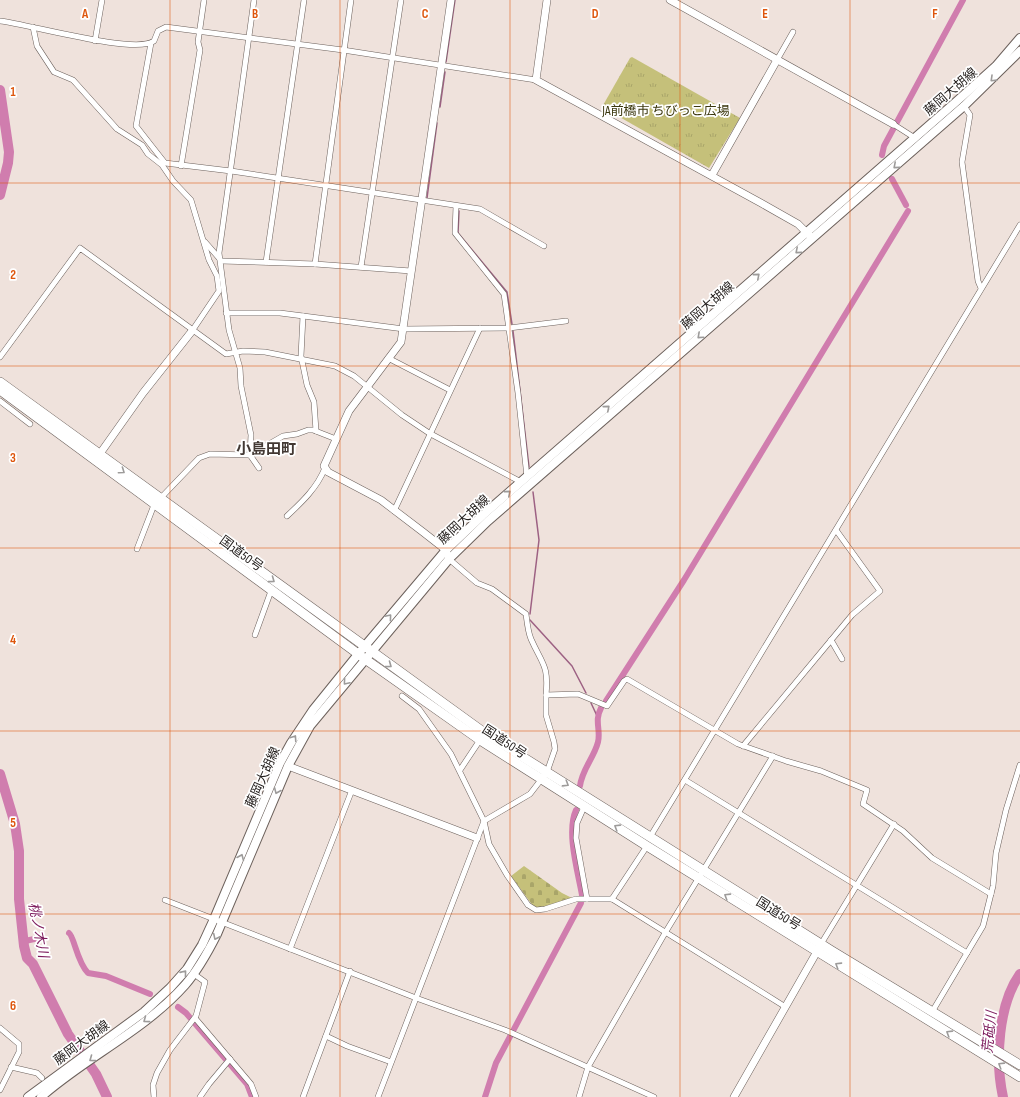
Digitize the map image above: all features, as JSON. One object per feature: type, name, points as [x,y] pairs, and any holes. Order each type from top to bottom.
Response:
[{"type":"highway","name":"国道50号","points":[[0,382],[99,455],[271,591],[361,657],[480,740],[650,837],[701,874],[1020,1077]]},
{"type":"highway","name":"国道50号","points":[[0,390],[367,649],[544,776],[584,807],[647,846],[701,874]]},
{"type":"highway","name":"国道50号","points":[[819,948],[932,1012],[1020,1066]]},
{"type":"main road","name":"藤岡大胡線","points":[[367,649],[449,559],[488,521],[810,236],[1005,57],[1020,38]]},
{"type":"main road","name":"藤岡大胡線","points":[[120,1034],[176,982],[196,956],[218,921],[288,766],[310,726],[367,649],[446,550],[524,480],[964,106],[1020,52]]},
{"type":"main road","name":"藤岡大胡線","points":[[28,1097],[164,1005],[185,986],[210,949],[218,921],[284,756],[313,710],[361,657]]},
{"type":"main road","name":"藤岡大胡線","points":[[40,1097],[61,1076]]},
{"type":"street","points":[[94,41],[102,0]]},
{"type":"street","points":[[181,166],[200,50],[198,42],[204,0]]},
{"type":"street","points":[[254,0],[219,253],[229,330],[240,368],[241,386],[251,434],[250,455],[259,468]]},
{"type":"street","points":[[266,262],[304,0]]},
{"type":"street","points":[[315,264],[351,0]]},
{"type":"street","points":[[361,267],[401,0]]},
{"type":"street","points":[[287,516],[307,498],[322,477],[325,468],[324,466],[349,411],[401,342],[451,0]]},
{"type":"street","points":[[536,80],[547,0]]},
{"type":"street","points":[[670,0],[895,125],[915,138]]},
{"type":"street","points":[[1,21],[94,41],[142,45],[151,43]]},
{"type":"street","points":[[99,455],[143,393],[192,331],[219,291],[218,276],[209,260],[191,200],[173,181],[164,164],[136,126],[151,43],[154,41],[158,31],[166,26],[393,57],[536,80],[712,175],[798,224],[810,236]]},
{"type":"street","points":[[33,27],[37,46],[54,72],[73,80],[117,129],[142,146],[148,154],[164,164],[231,171],[480,209],[544,246]]},
{"type":"street","points":[[712,175],[793,32]]},
{"type":"street","points":[[964,106],[970,115],[962,162],[978,281],[981,288]]},
{"type":"street","points":[[456,206],[455,233],[504,294],[518,393],[524,480]]},
{"type":"street","points":[[650,837],[715,732],[1020,225]]},
{"type":"street","points":[[203,240],[221,261],[315,264],[411,271]]},
{"type":"street","points":[[0,357],[80,248],[192,331],[226,354],[265,352],[335,366],[354,376],[397,412],[429,433],[524,480]]},
{"type":"street","points":[[226,313],[280,313],[404,329],[509,328],[566,321]]},
{"type":"street","points":[[303,316],[301,342],[307,385],[314,402],[316,431]]},
{"type":"street","points":[[394,511],[429,433],[480,328]]},
{"type":"street","points":[[388,358],[450,390]]},
{"type":"street","points":[[0,402],[30,424]]},
{"type":"street","points":[[137,549],[157,501],[199,458],[210,454],[250,455],[283,436],[308,430],[316,431],[336,439]]},
{"type":"street","points":[[325,468],[328,472],[381,500],[446,550],[449,559],[477,582],[492,589],[526,614],[530,637],[546,667],[548,677],[546,715],[555,749],[544,776],[530,794],[484,821],[378,1097]]},
{"type":"street","points":[[743,746],[852,615],[880,591],[836,530]]},
{"type":"street","points":[[255,635],[271,591]]},
{"type":"street","points":[[831,640],[842,659]]},
{"type":"street","points":[[546,695],[578,694],[608,706],[624,681],[627,679],[715,732],[743,746],[821,771],[867,790],[863,804],[894,824],[932,858],[991,894]]},
{"type":"street","points":[[402,696],[420,709],[451,754],[484,821],[489,844],[507,875],[528,905],[536,910],[545,909],[576,899],[612,899],[784,1006]]},
{"type":"street","points":[[460,770],[480,740]]},
{"type":"street","points":[[579,1097],[588,1067],[701,874],[773,756]]},
{"type":"street","points":[[932,1012],[982,928],[991,894],[996,853],[1006,810],[1020,765]]},
{"type":"street","points":[[288,766],[477,838]]},
{"type":"street","points":[[684,780],[967,953]]},
{"type":"street","points":[[290,949],[352,790]]},
{"type":"street","points":[[584,807],[577,823],[576,838],[587,899]]},
{"type":"street","points":[[734,1097],[784,1006],[855,885],[894,824]]},
{"type":"street","points":[[612,899],[647,846]]},
{"type":"street","points":[[164,900],[350,971],[416,998],[504,1030],[654,1097]]},
{"type":"street","points":[[303,1097],[350,971]]},
{"type":"street","points":[[154,1097],[153,1085],[157,1073],[170,1050],[198,1012],[205,982],[194,974]]},
{"type":"street","points":[[194,1018],[228,1061],[251,1084],[256,1097]]},
{"type":"street","points":[[0,1028],[19,1044],[19,1052],[0,1090]]},
{"type":"street","points":[[326,1036],[346,1046],[391,1062]]},
{"type":"street","points":[[200,1097],[228,1061]]},
{"type":"street","points":[[11,1067],[37,1073],[42,1078]]},
{"type":"green space","name":"JA前橋市 ちびっこ広場","points":[[632,57],[740,118],[709,168],[602,107],[630,58]]},
{"type":"green space","points":[[524,866],[562,893],[572,898],[570,900],[547,907],[533,906],[511,876]]},
{"type":"waterway","points":[[446,62],[455,0]]},
{"type":"waterway","points":[[882,155],[884,146],[963,0]]},
{"type":"waterway","points":[[440,107],[445,72]]},
{"type":"waterway","points":[[0,90],[9,152],[8,163],[0,195]]},
{"type":"waterway","points":[[428,199],[437,123]]},
{"type":"waterway","points":[[892,179],[906,205]]},
{"type":"waterway","points":[[459,211],[458,233],[507,292],[512,324]]},
{"type":"waterway","points":[[606,701],[684,580],[908,211]]},
{"type":"waterway","points":[[513,331],[529,467]]},
{"type":"waterway","points":[[530,614],[539,540],[533,492]]},
{"type":"waterway","points":[[530,620],[572,666],[586,693]]},
{"type":"waterway","points":[[591,703],[598,718]]},
{"type":"waterway","points":[[580,786],[583,774],[598,742],[598,717],[601,708]]},
{"type":"waterway","name":"桃ノ木川","points":[[0,774],[15,824],[19,851],[19,899],[24,946],[27,958],[33,964],[68,1034],[96,1074],[107,1097]]},
{"type":"waterway","points":[[485,1097],[496,1063],[581,903],[582,895],[572,840],[573,819],[576,810]]},
{"type":"waterway","points":[[69,933],[73,939],[81,963],[88,973],[106,976],[150,994]]},
{"type":"waterway","points":[[25,941],[39,938]]},
{"type":"waterway","name":"荒砥川","points":[[1003,1097],[999,1067],[1000,1033],[1007,1001],[1020,974]]},
{"type":"waterway","points":[[178,1007],[186,1013],[247,1084],[252,1097]]},
{"type":"district","name":"小島田町","points":[[266,449]]}]
